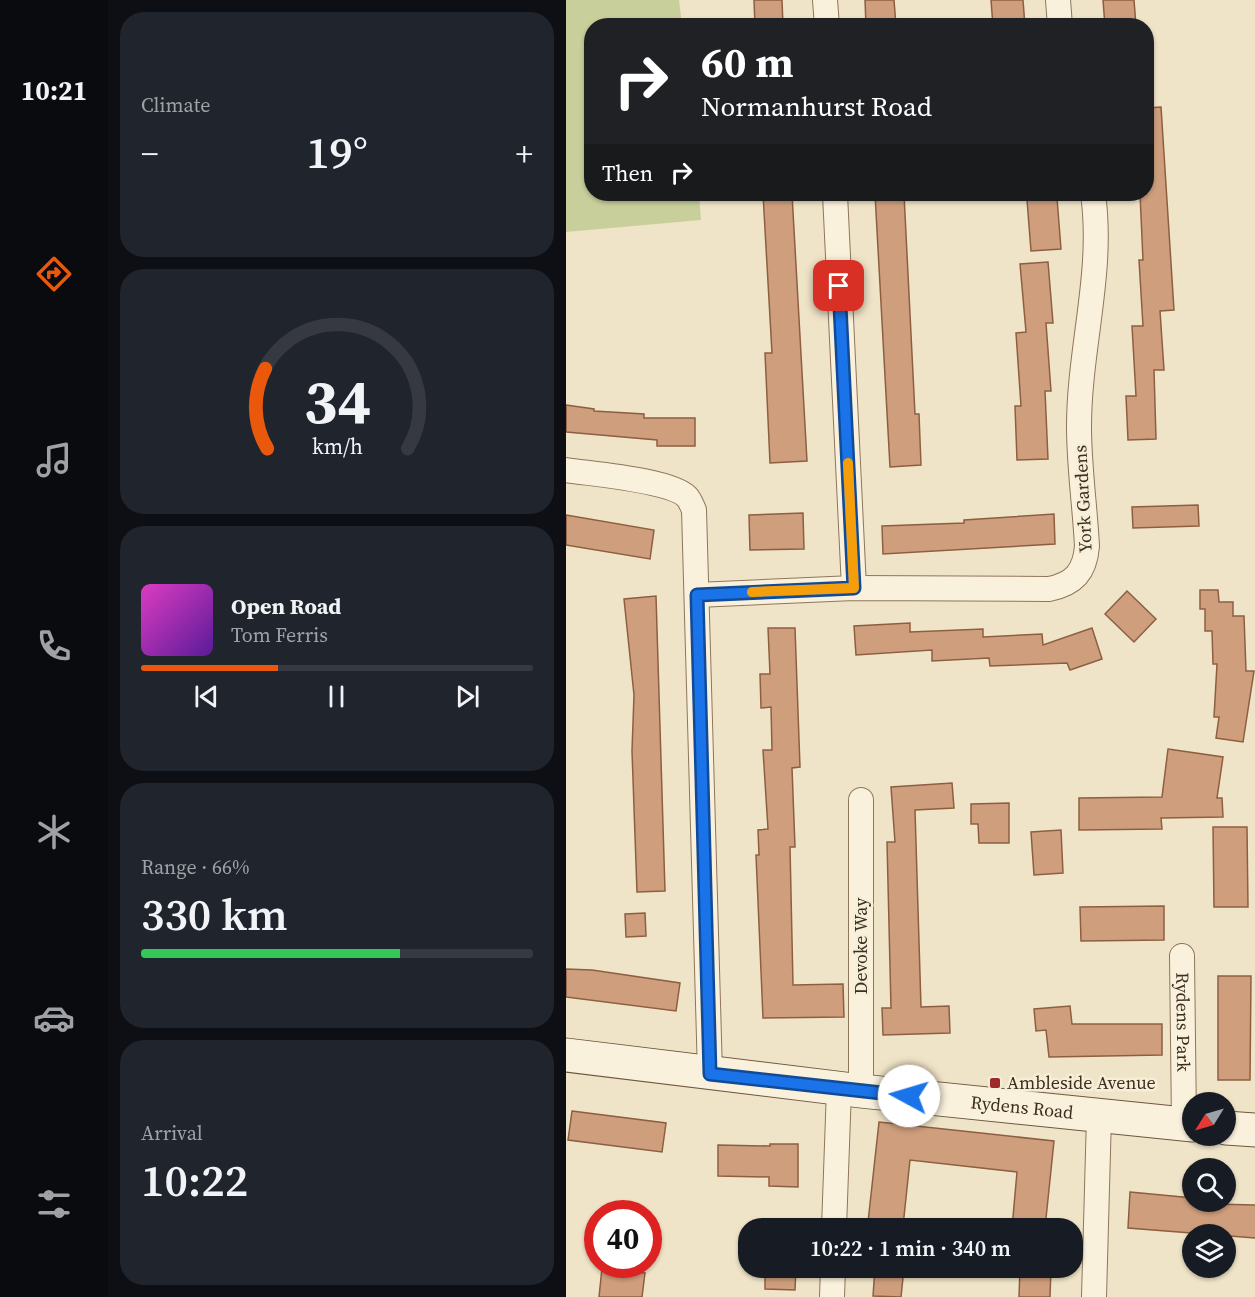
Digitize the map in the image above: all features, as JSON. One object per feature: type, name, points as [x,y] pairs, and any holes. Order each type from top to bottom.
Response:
[{"type":"street","points":[[825,0],[826,18]]},
{"type":"street","points":[[1058,0],[1059,18]]},
{"type":"street","points":[[835,201],[854,588]]},
{"type":"street","name":"York Gardens","points":[[697,595],[854,588],[1049,589],[1065,586],[1078,576],[1085,564],[1088,546],[1079,427],[1086,345],[1095,281],[1094,201]]},
{"type":"street","points":[[566,470],[644,481],[686,496],[694,510],[710,1074]]},
{"type":"street","name":"Devoke Way","points":[[835,1218],[850,1090],[861,800]]},
{"type":"street","name":"Rydens Park","points":[[1182,956],[1187,1092]]},
{"type":"street","name":"Rydens Road","points":[[566,1055],[850,1090],[1182,1123]]},
{"type":"street","points":[[1094,1297],[1099,1116]]},
{"type":"street","points":[[1236,1129],[1256,1130]]},
{"type":"street","points":[[832,1297],[833,1278]]},
{"type":"green space","points":[[566,0],[679,0],[681,18],[584,18],[584,201],[700,201],[701,220],[566,232]]},
{"type":"building","points":[[754,0],[782,0],[783,18],[755,18]]},
{"type":"building","points":[[865,0],[894,0],[895,18],[866,18]]},
{"type":"building","points":[[991,0],[1023,0],[1024,18],[992,18]]},
{"type":"building","points":[[1103,0],[1134,0],[1135,18],[1104,18]]},
{"type":"building","points":[[1154,107],[1161,107],[1174,310],[1160,311],[1164,370],[1154,370],[1156,439],[1128,440],[1126,396],[1136,396],[1132,326],[1143,326],[1139,260],[1143,260],[1140,201],[1154,201]]},
{"type":"building","points":[[763,201],[792,201],[807,461],[770,463],[765,353],[772,353]]},
{"type":"building","points":[[875,201],[904,201],[915,414],[919,414],[921,465],[890,467]]},
{"type":"building","points":[[1027,201],[1057,201],[1061,249],[1031,251]]},
{"type":"building","points":[[1048,262],[1053,323],[1046,323],[1051,391],[1045,391],[1048,459],[1017,460],[1015,406],[1021,406],[1016,333],[1026,332],[1020,264]]},
{"type":"building","points":[[566,405],[594,409],[594,411],[644,414],[644,418],[695,418],[695,446],[657,446],[657,440],[566,432]]},
{"type":"building","points":[[1198,505],[1199,526],[1133,528],[1132,507]]},
{"type":"building","points":[[803,513],[804,549],[750,550],[749,515]]},
{"type":"building","points":[[1054,514],[1055,544],[883,554],[882,526],[964,523],[964,520]]},
{"type":"building","points":[[566,515],[654,530],[650,559],[566,545]]},
{"type":"building","points":[[1200,590],[1218,590],[1219,602],[1233,602],[1233,616],[1244,616],[1246,671],[1254,671],[1243,742],[1216,738],[1219,717],[1214,717],[1217,664],[1213,664],[1212,631],[1205,631],[1205,609],[1200,609]]},
{"type":"building","points":[[1127,591],[1156,619],[1134,642],[1105,614]]},
{"type":"building","points":[[656,596],[665,891],[637,892],[632,751],[634,695],[624,599]]},
{"type":"building","points":[[910,623],[910,632],[983,629],[983,637],[1042,634],[1043,645],[1092,628],[1102,659],[1070,670],[1067,663],[990,666],[989,658],[932,661],[932,650],[856,655],[854,626]]},
{"type":"building","points":[[768,628],[795,628],[800,767],[792,768],[795,847],[790,847],[793,985],[843,984],[844,1017],[763,1018],[756,855],[759,855],[758,830],[768,829],[763,750],[772,750],[771,707],[761,708],[760,674],[770,674]]},
{"type":"building","points":[[1168,749],[1223,757],[1217,798],[1222,798],[1223,817],[1161,818],[1162,829],[1079,830],[1079,798],[1162,797]]},
{"type":"building","points":[[952,783],[954,808],[915,810],[921,1007],[949,1006],[950,1033],[883,1035],[882,1008],[891,1008],[887,842],[895,842],[891,787]]},
{"type":"building","points":[[1009,803],[1009,843],[979,843],[978,824],[971,824],[971,804]]},
{"type":"building","points":[[1213,827],[1247,827],[1248,907],[1214,907]]},
{"type":"building","points":[[1061,830],[1063,873],[1034,875],[1031,832]]},
{"type":"building","points":[[1164,906],[1164,940],[1081,941],[1080,907]]},
{"type":"building","points":[[645,913],[646,936],[626,937],[625,914]]},
{"type":"building","points":[[566,969],[592,970],[680,983],[676,1011],[566,997]]},
{"type":"building","points":[[1218,976],[1251,976],[1250,1080],[1218,1080]]},
{"type":"building","points":[[1070,1006],[1072,1024],[1162,1024],[1162,1055],[1049,1057],[1046,1030],[1036,1031],[1034,1009]]},
{"type":"building","points":[[572,1111],[666,1123],[662,1152],[568,1140]]},
{"type":"building","points":[[879,1122],[1054,1141],[1046,1218],[1013,1218],[1017,1172],[910,1160],[904,1218],[868,1218]]},
{"type":"building","points":[[770,1144],[798,1144],[798,1187],[769,1186],[769,1177],[718,1176],[718,1145],[770,1146]]},
{"type":"building","points":[[1130,1192],[1182,1197],[1182,1212],[1236,1212],[1236,1205],[1256,1205],[1256,1238],[1236,1236],[1236,1224],[1182,1224],[1182,1232],[1128,1228]]},
{"type":"building","points":[[601,1278],[644,1278],[642,1297],[599,1297]]},
{"type":"building","points":[[765,1278],[796,1278],[795,1290],[765,1289]]},
{"type":"building","points":[[874,1278],[903,1278],[901,1297],[873,1296]]},
{"type":"building","points":[[1020,1278],[1051,1278],[1050,1297],[1019,1297]]},
{"type":"slow traffic","points":[[752,592],[854,588],[848,463]]},
{"type":"place","name":"Ambleside Avenue","points":[[995,1083]]},
{"type":"route","points":[[839,286],[854,588],[697,595],[710,1074],[909,1096]]}]
